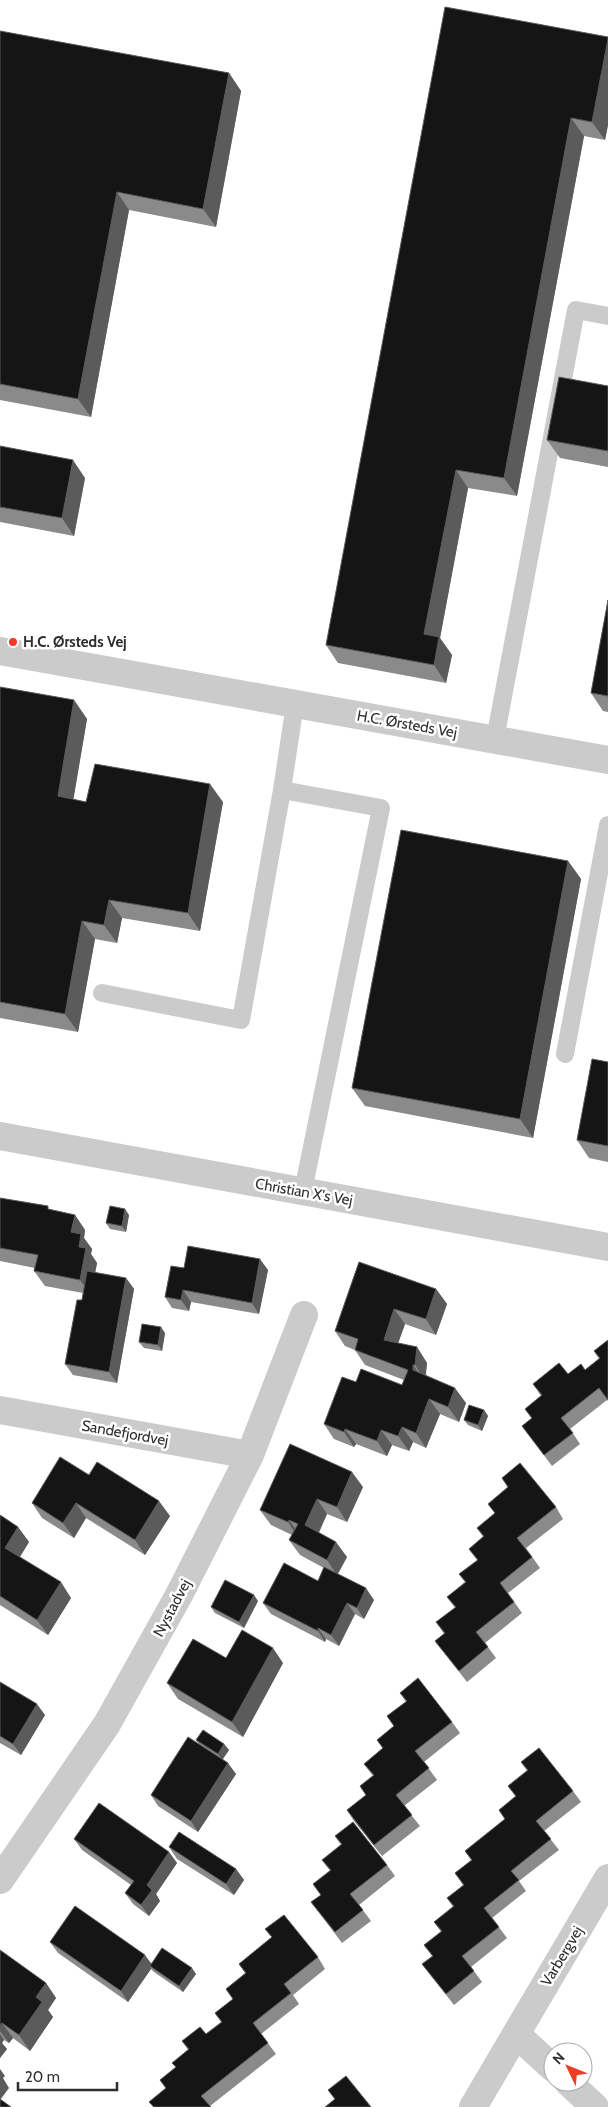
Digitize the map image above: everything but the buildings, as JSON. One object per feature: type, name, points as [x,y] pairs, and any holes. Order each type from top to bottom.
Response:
[{"type":"street","name":"H.C. Ørsteds Vej","points":[[0,651],[608,760]]},
{"type":"street","name":"Christian X's Vej","points":[[0,1136],[608,1247]]},
{"type":"street","name":"Nystadvej","points":[[0,1880],[107,1724],[179,1595],[250,1456],[304,1315]]},
{"type":"street","name":"Sandefjordvej","points":[[0,1410],[250,1456]]},
{"type":"street","name":"Varbergvej","points":[[473,2107],[608,1878]]},
{"type":"street","points":[[516,2034],[543,2059]]},
{"type":"street","points":[[579,2092],[595,2107]]},
{"type":"lane","points":[[495,740],[576,310],[608,316]]},
{"type":"lane","points":[[102,993],[241,1020],[282,790],[295,704]]},
{"type":"lane","points":[[282,790],[381,808],[303,1191]]},
{"type":"lane","points":[[565,1054],[608,825]]},
{"type":"place","name":"H.C. Ørsteds Vej","points":[[13,642]]}]
